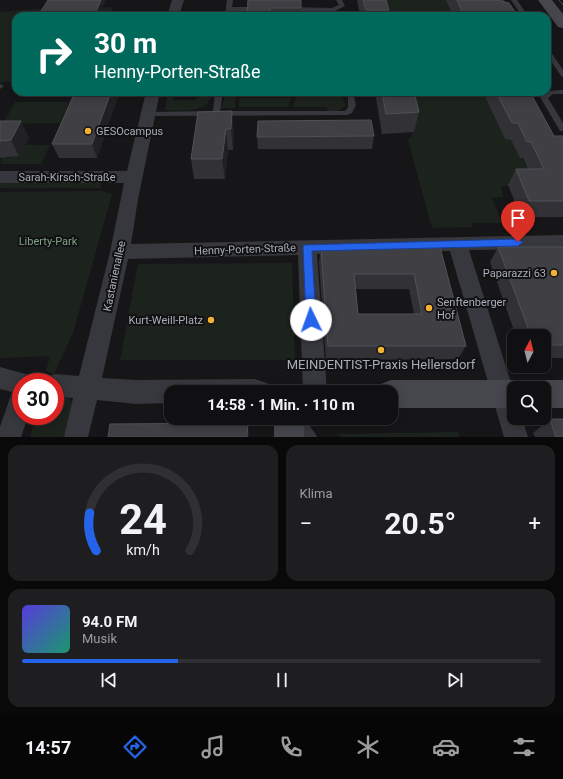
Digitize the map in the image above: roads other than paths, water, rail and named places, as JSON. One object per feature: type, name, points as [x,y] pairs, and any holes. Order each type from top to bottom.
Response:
[{"type":"street","points":[[174,12],[178,0]]},
{"type":"street","points":[[545,0],[563,24]]},
{"type":"street","name":"Kastanienallee","points":[[76,437],[120,252],[134,177],[153,96]]},
{"type":"street","name":"Sarah-Kirsch-Straße","points":[[0,177],[134,177]]},
{"type":"street","name":"Henny-Porten-Straße","points":[[120,252],[457,243],[563,242]]},
{"type":"street","points":[[457,243],[507,391]]},
{"type":"street","points":[[307,247],[315,385]]},
{"type":"street","points":[[0,378],[12,381]]},
{"type":"street","points":[[64,386],[136,392],[164,392]]},
{"type":"street","points":[[398,394],[507,394]]},
{"type":"street","points":[[551,394],[563,394]]},
{"type":"street","points":[[9,437],[13,425]]},
{"type":"street","points":[[289,437],[290,425]]},
{"type":"street","points":[[514,425],[516,437]]},
{"type":"lane","points":[[229,12],[230,0]]},
{"type":"lane","points":[[249,9],[259,0]]},
{"type":"lane","points":[[282,9],[333,10],[342,6],[339,0]]},
{"type":"lane","points":[[514,0],[522,12]]},
{"type":"lane","points":[[229,9],[268,9]]},
{"type":"lane","points":[[551,56],[563,74]]},
{"type":"lane","points":[[551,92],[563,92]]},
{"type":"lane","points":[[216,114],[218,96]]},
{"type":"lane","points":[[148,114],[328,115],[350,112],[353,106],[351,96]]},
{"type":"lane","points":[[545,96],[544,97],[563,129]]},
{"type":"lane","points":[[301,425],[311,437]]},
{"type":"tram line","points":[[559,0],[563,5]]},
{"type":"place","name":"GESOcampus","points":[[88,131]]},
{"type":"place","name":"Paparazzi 63","points":[[554,273]]},
{"type":"place","name":"Senftenberger Hof","points":[[429,308]]},
{"type":"place","name":"Kurt-Weill-Platz","points":[[211,320]]},
{"type":"place","name":"MEINDENTIST-Praxis Hellersdorf","points":[[381,350]]},
{"type":"park label","name":"Liberty-Park","points":[[48,241]]}]
